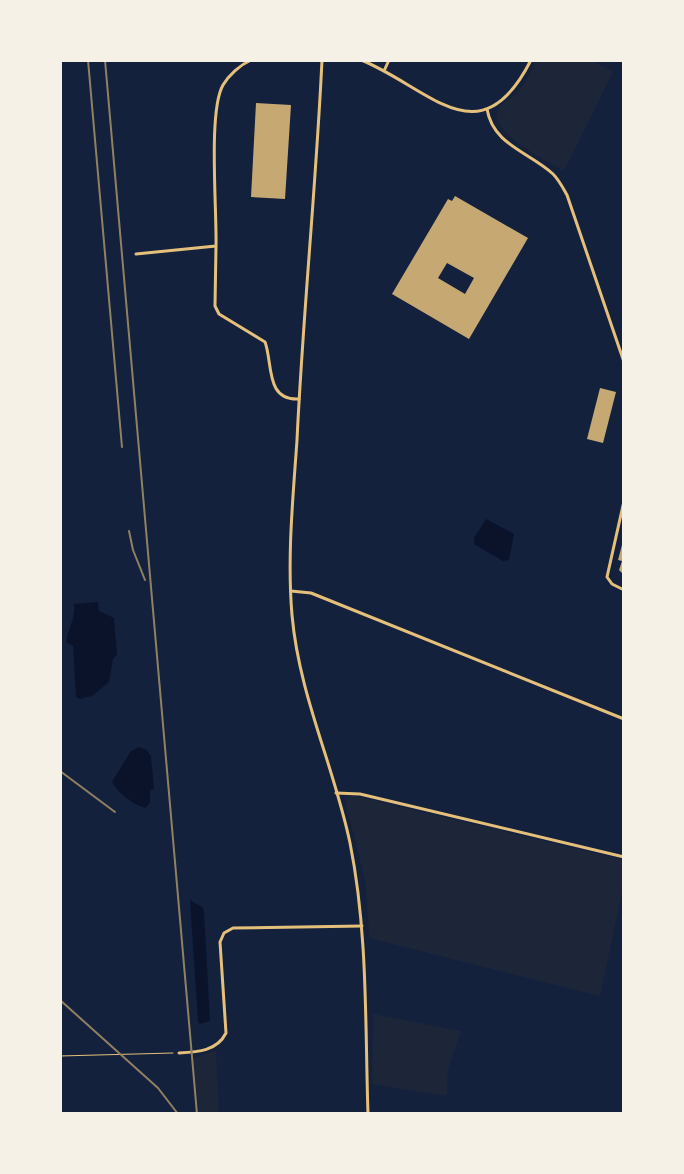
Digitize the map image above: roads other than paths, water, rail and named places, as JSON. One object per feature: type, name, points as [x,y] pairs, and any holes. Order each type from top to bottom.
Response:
[{"type":"street","points":[[251,60],[244,61],[223,84],[218,97],[215,120],[215,306],[219,314],[265,342],[268,370],[278,393],[284,398],[299,399]]},
{"type":"street","points":[[322,60],[299,399],[291,591],[304,686],[349,841],[362,926],[368,1114]]},
{"type":"street","points":[[361,60],[447,107],[469,111],[487,109],[510,95],[531,60]]},
{"type":"street","points":[[384,71],[389,60]]},
{"type":"street","points":[[487,109],[489,120],[504,141],[552,174],[567,195],[624,362]]},
{"type":"street","points":[[136,254],[216,246]]},
{"type":"street","points":[[624,501],[607,577],[612,584],[624,590]]},
{"type":"street","points":[[291,591],[311,593],[624,719]]},
{"type":"street","points":[[336,793],[360,794],[624,857]]},
{"type":"street","points":[[179,1053],[213,1048],[222,1042],[226,1033],[220,942],[224,933],[233,928],[362,926]]},
{"type":"railway","points":[[88,60],[122,447]]},
{"type":"railway","points":[[105,60],[197,1114]]},
{"type":"railway","points":[[129,531],[145,580]]},
{"type":"railway","points":[[60,771],[115,812]]},
{"type":"railway","points":[[60,1000],[158,1088],[178,1114]]}]
